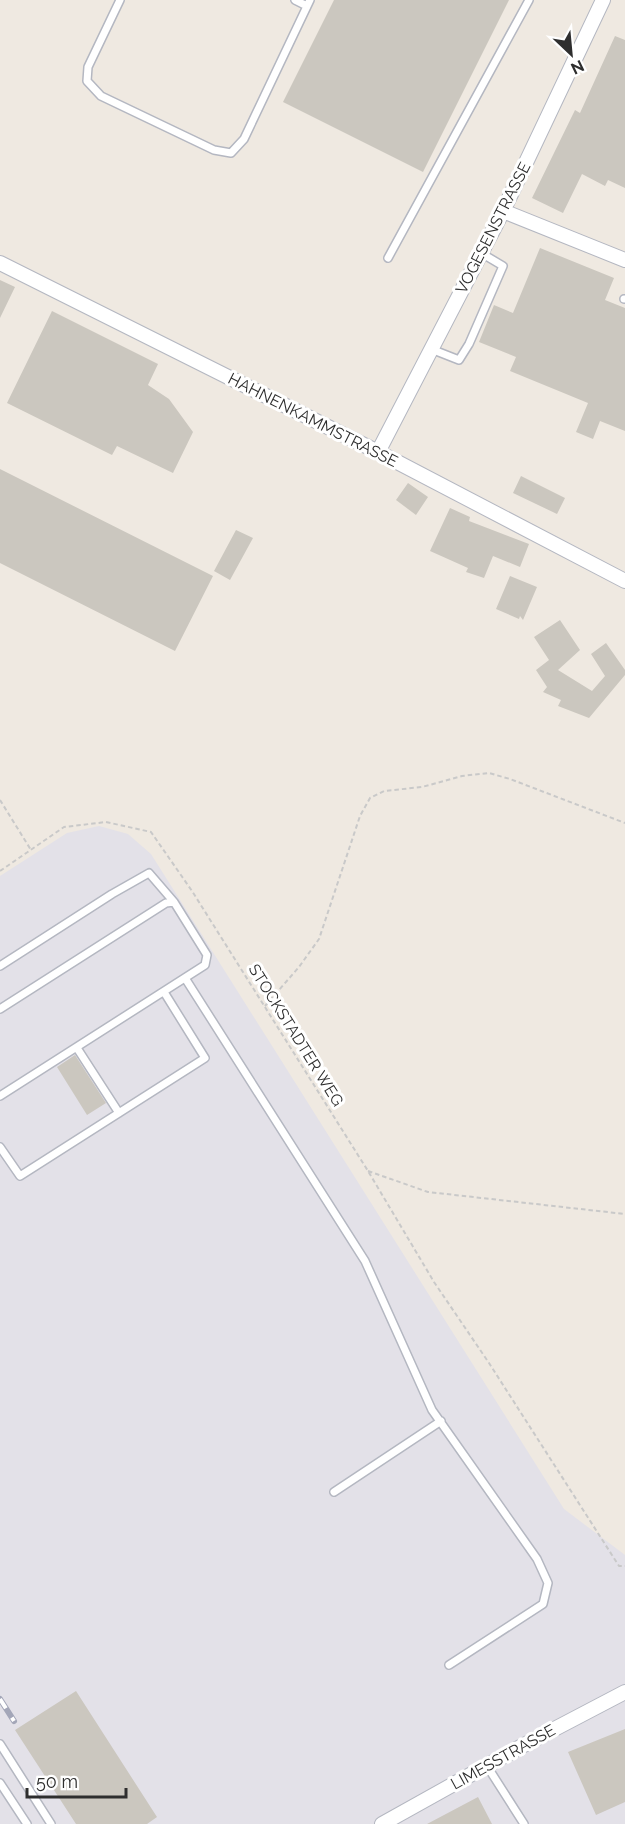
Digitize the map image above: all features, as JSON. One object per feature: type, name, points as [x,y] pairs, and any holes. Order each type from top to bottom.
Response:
[{"type":"street","name":"VOGESENSTRASSE","points":[[378,452],[503,211],[603,0]]},
{"type":"street","points":[[503,211],[625,260]]},
{"type":"street","name":"HAHNENKAMMSTRASSE","points":[[0,263],[378,452],[625,581]]},
{"type":"street","name":"LIMESSTRASSE","points":[[382,1824],[625,1692]]},
{"type":"lane","points":[[120,0],[88,67],[87,81],[101,96],[214,150],[231,153],[244,139],[309,3],[295,0]]},
{"type":"lane","points":[[388,258],[529,0]]},
{"type":"lane","points":[[431,349],[459,360],[469,344],[503,266],[481,253]]},
{"type":"lane","points":[[0,966],[149,873],[174,902],[207,955],[205,965],[0,1096]]},
{"type":"lane","points":[[0,1009],[166,903],[174,902]]},
{"type":"lane","points":[[185,978],[365,1261],[432,1410],[537,1558],[548,1583],[543,1604],[449,1665]]},
{"type":"lane","points":[[0,1146],[20,1176],[205,1058],[164,992]]},
{"type":"lane","points":[[77,1048],[119,1113]]},
{"type":"lane","points":[[334,1492],[441,1421]]},
{"type":"lane","points":[[0,1744],[51,1824]]},
{"type":"lane","points":[[487,1766],[524,1824]]},
{"type":"lane","points":[[0,1783],[27,1824]]},
{"type":"path","points":[[265,1006],[299,968],[320,939],[360,816],[370,798],[384,791],[422,787],[462,776],[489,773],[625,823]]},
{"type":"path","points":[[0,800],[31,850]]},
{"type":"path","name":"STOCKSTADTER WEG","points":[[0,871],[64,827],[106,822],[151,832],[192,891],[265,1006],[434,1282],[489,1363],[619,1566],[625,1566]]},
{"type":"path","points":[[368,1171],[428,1192],[625,1214]]},
{"type":"shaded area","points":[[99,826],[128,834],[151,854],[564,1509],[625,1555],[625,1824],[0,1824],[0,876],[67,833]]},
{"type":"building","points":[[334,0],[509,0],[423,172],[283,102]]},
{"type":"building","points":[[615,36],[625,40],[625,188],[608,180],[605,186],[582,174],[563,213],[532,198],[575,110],[580,113]]},
{"type":"building","points":[[540,248],[614,278],[605,300],[625,308],[625,431],[600,421],[593,439],[576,432],[588,403],[510,371],[516,357],[479,342],[494,305],[513,313]]},
{"type":"building","points":[[0,280],[15,287],[0,318]]},
{"type":"building","points":[[52,311],[158,364],[148,385],[169,399],[193,432],[173,473],[117,446],[112,455],[7,403]]},
{"type":"building","points":[[0,469],[213,576],[175,651],[0,563]]},
{"type":"building","points":[[521,476],[565,498],[557,514],[513,493]]},
{"type":"building","points":[[408,483],[428,497],[416,515],[396,500]]},
{"type":"building","points":[[450,508],[470,517],[469,521],[529,544],[520,567],[493,556],[484,578],[466,572],[468,568],[430,551]]},
{"type":"building","points":[[236,530],[253,538],[230,580],[214,571]]},
{"type":"building","points":[[510,576],[537,587],[523,620],[520,616],[519,619],[496,609]]},
{"type":"building","points":[[560,620],[580,650],[558,670],[592,691],[605,676],[591,654],[606,643],[625,670],[625,675],[589,718],[558,706],[561,700],[543,692],[547,687],[536,670],[549,660],[534,637]]},
{"type":"building","points":[[75,1055],[106,1103],[87,1115],[57,1067]]},
{"type":"building","points":[[76,1691],[157,1817],[147,1824],[76,1824],[15,1730]]},
{"type":"building","points":[[625,1729],[625,1802],[596,1815],[568,1752]]},
{"type":"building","points":[[478,1797],[492,1824],[427,1824]]},
{"type":"railway","points":[[0,1699],[14,1721]]}]
